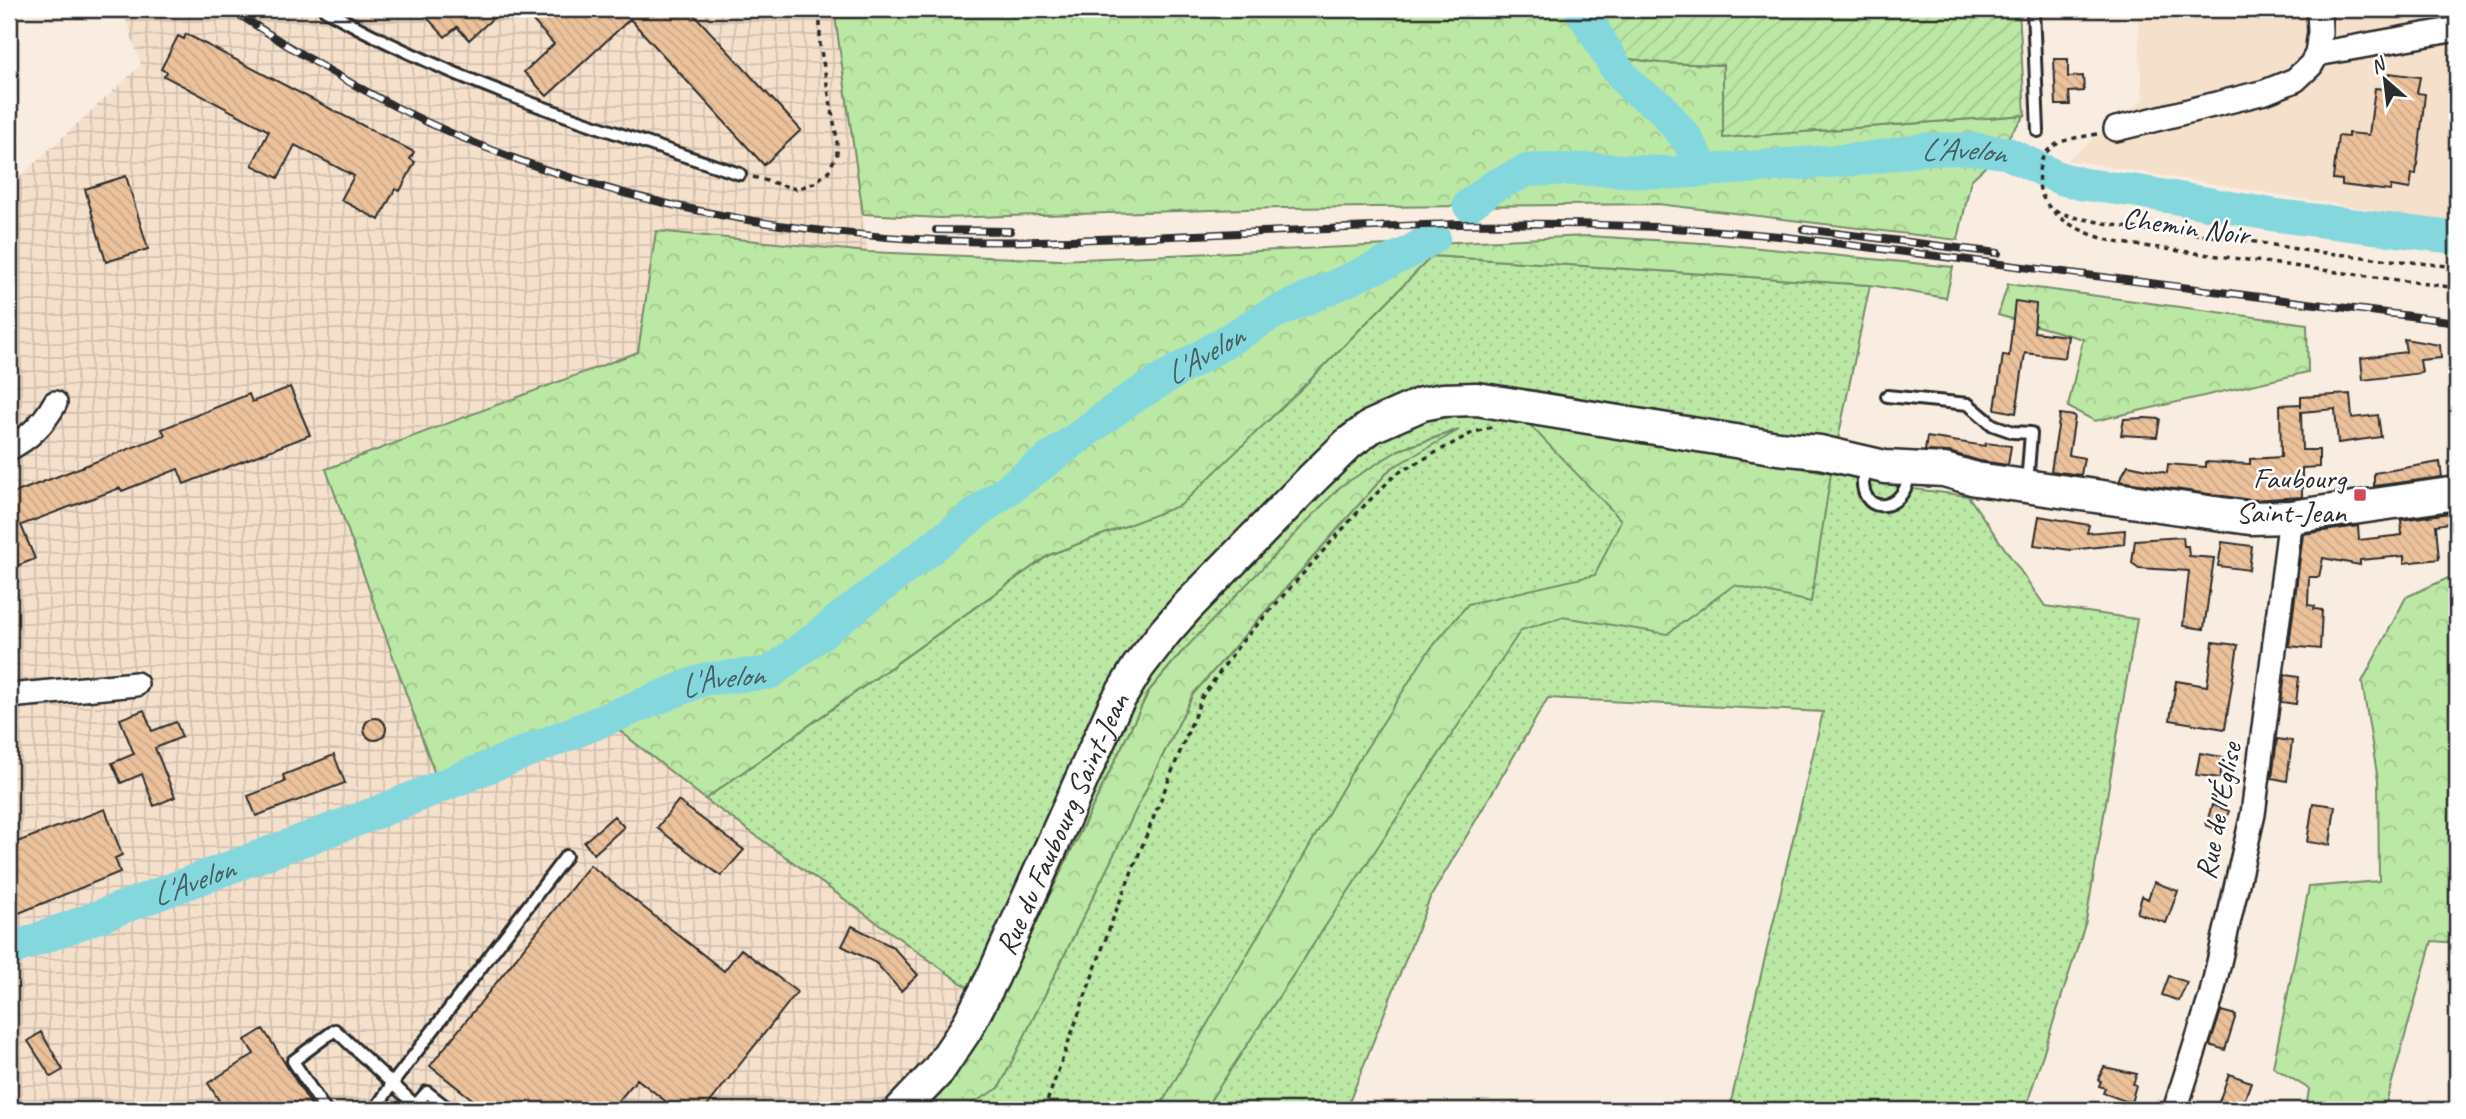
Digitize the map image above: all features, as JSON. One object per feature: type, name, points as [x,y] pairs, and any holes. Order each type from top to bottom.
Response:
[{"type":"main road","name":"Rue du Faubourg Saint-Jean","points":[[901,1110],[938,1071],[966,1029],[986,992],[1099,738],[1122,693],[1165,632],[1242,551],[1381,438],[1430,416],[1544,411],[1826,453],[1872,472],[1887,483],[1976,479]]},
{"type":"main road","name":"Rue du Faubourg Saint-Jean","points":[[1872,472],[1901,469],[1944,470],[1976,479],[2260,519],[2457,493]]},
{"type":"street","points":[[2116,129],[2276,89],[2303,74],[2317,54],[2319,9]]},
{"type":"street","points":[[2317,54],[2457,29]]},
{"type":"street","points":[[9,448],[43,423],[55,403]]},
{"type":"street","name":"Rue de l'Église","points":[[2175,1110],[2211,997],[2253,814],[2291,517]]},
{"type":"street","points":[[9,696],[136,684]]},
{"type":"lane","points":[[324,9],[393,46],[517,100],[740,174]]},
{"type":"lane","points":[[2033,9],[2038,131]]},
{"type":"lane","points":[[1887,396],[1968,404],[1993,425],[2013,432],[2031,433],[2027,486]]},
{"type":"lane","points":[[375,1110],[391,1084],[566,856]]},
{"type":"lane","points":[[325,1110],[293,1061],[335,1030],[413,1108],[427,1092],[450,1110]]},
{"type":"path","points":[[740,174],[796,189],[814,183],[828,172],[837,155],[837,139],[820,45],[820,9]]},
{"type":"path","name":"Chemin Noir","points":[[2116,129],[2057,144],[2042,158],[2038,174],[2040,188],[2053,210],[2078,229],[2093,236],[2121,243],[2457,288]]},
{"type":"path","points":[[2053,210],[2073,217],[2130,228],[2232,238],[2308,251],[2457,267]]},
{"type":"path","points":[[1044,1110],[1114,916],[1202,697],[1240,644],[1358,512],[1396,474],[1472,433],[1496,426]]},
{"type":"shaded area","points":[[122,9],[834,9],[868,252],[656,231],[639,352],[326,469],[437,780],[605,719],[705,799],[995,1007],[928,1110],[9,1110],[9,171],[16,180],[141,65]]},
{"type":"shaded area","points":[[2137,9],[2457,9],[2457,224],[2067,160],[2143,100]]},
{"type":"green space","points":[[834,9],[1572,9],[1601,55],[1661,63],[1723,65],[1724,138],[2025,115],[1986,166],[1971,180],[1958,240],[1658,204],[1283,208],[940,218],[863,214]]},
{"type":"green space","points":[[1572,9],[2019,9],[2025,115],[1723,138],[1723,65],[1661,63],[1601,55]]},
{"type":"green space","points":[[656,231],[868,252],[1060,260],[1588,236],[1719,244],[1953,267],[1946,298],[1870,285],[1432,256],[1309,381],[1181,505],[1049,555],[705,799],[605,719],[437,780],[326,469],[638,352]]},
{"type":"green space","points":[[1432,256],[1870,285],[1831,473],[1906,488],[1968,496],[2045,606],[2137,619],[2086,921],[2025,1110],[1729,1110],[1823,712],[1548,698],[1430,898],[1346,1110],[961,1110],[999,1087],[1193,694],[1390,469],[1454,431],[1399,450],[1181,653],[1149,691],[995,1007],[705,799],[1049,555],[1181,504],[1309,381]]},
{"type":"green space","points":[[2008,284],[2307,324],[2308,372],[2095,421],[2068,407],[2083,339],[1998,315]]},
{"type":"green space","points":[[1526,421],[1831,473],[1811,602],[1734,585],[1667,634],[1563,617],[1521,630],[1204,1110],[1158,1110],[1357,763],[1428,652],[1468,604],[1595,575],[1621,520]]},
{"type":"green space","points":[[1459,430],[1390,469],[1193,694],[999,1088],[961,1110],[928,1110],[995,1007],[1149,691],[1181,653],[1341,486],[1399,450]]},
{"type":"green space","points":[[2457,574],[2457,943],[2432,941],[2384,1110],[2306,1110],[2309,1089],[2273,1067],[2309,887],[2379,881],[2378,780],[2362,682],[2406,597]]},
{"type":"building","points":[[419,9],[503,9],[469,40],[457,27],[445,37]]},
{"type":"building","points":[[522,9],[689,9],[801,130],[764,165],[630,19],[547,96],[524,72],[554,44]]},
{"type":"building","points":[[186,34],[414,152],[410,159],[415,162],[400,191],[395,189],[379,220],[341,200],[354,176],[295,145],[278,178],[252,165],[269,131],[164,76],[167,72],[161,69],[178,36],[184,39]]},
{"type":"building","points":[[2054,59],[2068,59],[2068,77],[2083,76],[2084,91],[2069,92],[2070,105],[2056,105]]},
{"type":"building","points":[[2389,73],[2420,77],[2417,93],[2425,94],[2416,174],[2412,174],[2410,189],[2391,186],[2390,191],[2342,185],[2342,180],[2333,179],[2338,136],[2348,137],[2348,133],[2369,135],[2375,88],[2387,89]]},
{"type":"building","points":[[126,176],[148,249],[106,262],[85,189]]},
{"type":"building","points":[[2015,301],[2036,304],[2034,332],[2068,336],[2065,358],[2025,353],[2016,413],[1995,409],[2003,355],[2009,356]]},
{"type":"building","points":[[2404,339],[2440,345],[2441,358],[2420,360],[2422,373],[2363,380],[2361,358],[2406,352]]},
{"type":"building","points":[[290,387],[310,435],[184,484],[178,469],[21,525],[35,559],[9,569],[9,495],[165,435],[162,429],[249,394],[252,402]]},
{"type":"building","points":[[2350,394],[2352,418],[2378,415],[2381,437],[2338,443],[2335,409],[2301,412],[2302,450],[2319,450],[2319,467],[2302,468],[2302,497],[2251,500],[2119,481],[2128,465],[2167,473],[2168,464],[2205,467],[2205,462],[2250,464],[2250,459],[2281,457],[2280,405],[2301,404],[2301,397]]},
{"type":"building","points":[[2060,414],[2075,416],[2069,455],[2084,458],[2081,475],[2051,471]]},
{"type":"building","points":[[2124,419],[2160,419],[2157,437],[2121,435]]},
{"type":"building","points":[[1927,437],[1985,446],[1986,443],[2011,446],[2008,465],[1980,461],[1949,452],[1925,451]]},
{"type":"building","points":[[2440,462],[2442,477],[2374,486],[2374,473]]},
{"type":"building","points":[[2457,512],[2457,522],[2436,525],[2439,559],[2404,563],[2404,556],[2360,560],[2360,565],[2323,558],[2319,577],[2309,577],[2308,605],[2322,610],[2320,649],[2289,646],[2303,534],[2358,526],[2359,540],[2402,535],[2401,520]]},
{"type":"building","points":[[2039,516],[2089,525],[2087,533],[2125,530],[2124,544],[2071,550],[2034,545]]},
{"type":"building","points":[[2183,537],[2189,556],[2214,558],[2204,629],[2183,626],[2189,571],[2139,568],[2132,563],[2135,540]]},
{"type":"building","points":[[2222,542],[2252,546],[2249,570],[2218,566]]},
{"type":"building","points":[[2213,642],[2238,645],[2225,729],[2170,720],[2176,681],[2207,686]]},
{"type":"building","points":[[2285,675],[2299,677],[2296,704],[2281,702]]},
{"type":"building","points":[[144,710],[152,731],[176,722],[182,737],[155,748],[175,797],[154,806],[142,774],[121,783],[112,763],[134,754],[120,719]]},
{"type":"building","points":[[375,718],[383,721],[386,729],[383,737],[375,740],[367,737],[364,729],[367,721]]},
{"type":"building","points":[[2277,739],[2292,741],[2287,781],[2272,778]]},
{"type":"building","points":[[2200,753],[2223,757],[2220,778],[2196,775]]},
{"type":"building","points":[[334,755],[345,783],[256,816],[248,796],[285,782],[283,775]]},
{"type":"building","points":[[678,801],[744,850],[721,876],[657,828]]},
{"type":"building","points":[[2313,803],[2335,806],[2330,845],[2307,842]]},
{"type":"building","points":[[2212,805],[2229,811],[2221,831],[2206,825]]},
{"type":"building","points":[[105,809],[122,855],[115,858],[120,872],[9,917],[9,845]]},
{"type":"building","points":[[614,816],[624,827],[594,854],[584,842]]},
{"type":"building","points":[[590,865],[724,971],[741,949],[797,992],[704,1110],[677,1110],[637,1079],[611,1110],[486,1110],[430,1066]]},
{"type":"building","points":[[2154,882],[2178,891],[2166,923],[2137,913],[2142,896],[2148,899]]},
{"type":"building","points":[[852,926],[893,947],[918,975],[901,991],[876,963],[842,946]]},
{"type":"building","points":[[2169,976],[2187,982],[2179,1001],[2162,995]]},
{"type":"building","points":[[2221,1011],[2236,1015],[2225,1050],[2210,1045]]},
{"type":"building","points":[[263,1029],[314,1110],[225,1110],[208,1083],[254,1054],[245,1040]]},
{"type":"building","points":[[41,1032],[63,1070],[51,1077],[28,1041]]},
{"type":"building","points":[[2104,1067],[2137,1074],[2131,1103],[2103,1093],[2105,1088],[2099,1086],[2101,1081],[2098,1080]]},
{"type":"building","points":[[2229,1074],[2251,1082],[2240,1110],[2216,1110]]},
{"type":"waterway","points":[[1581,9],[1616,68],[1634,89],[1661,107],[1686,138],[1705,171]]},
{"type":"waterway","name":"L'Avelon","points":[[1469,205],[1494,186],[1528,170],[1596,169],[1672,173],[1862,159],[1925,149],[1977,149],[2007,153],[2059,178],[2082,184],[2274,215],[2457,238]]},
{"type":"waterway","name":"L'Avelon","points":[[9,950],[378,812],[705,679],[770,673],[987,505],[1127,401],[1268,316],[1408,253],[1434,237]]},
{"type":"railway","points":[[231,9],[312,61],[396,107],[462,138],[530,164],[672,205],[816,230],[889,237],[1002,242],[1459,224],[1659,227],[1779,236],[2457,322]]},
{"type":"railway","points":[[1803,229],[1998,253]]},
{"type":"railway","points":[[936,230],[1010,231]]},
{"type":"place","name":"Faubourg Saint-Jean","points":[[2360,495]]}]
